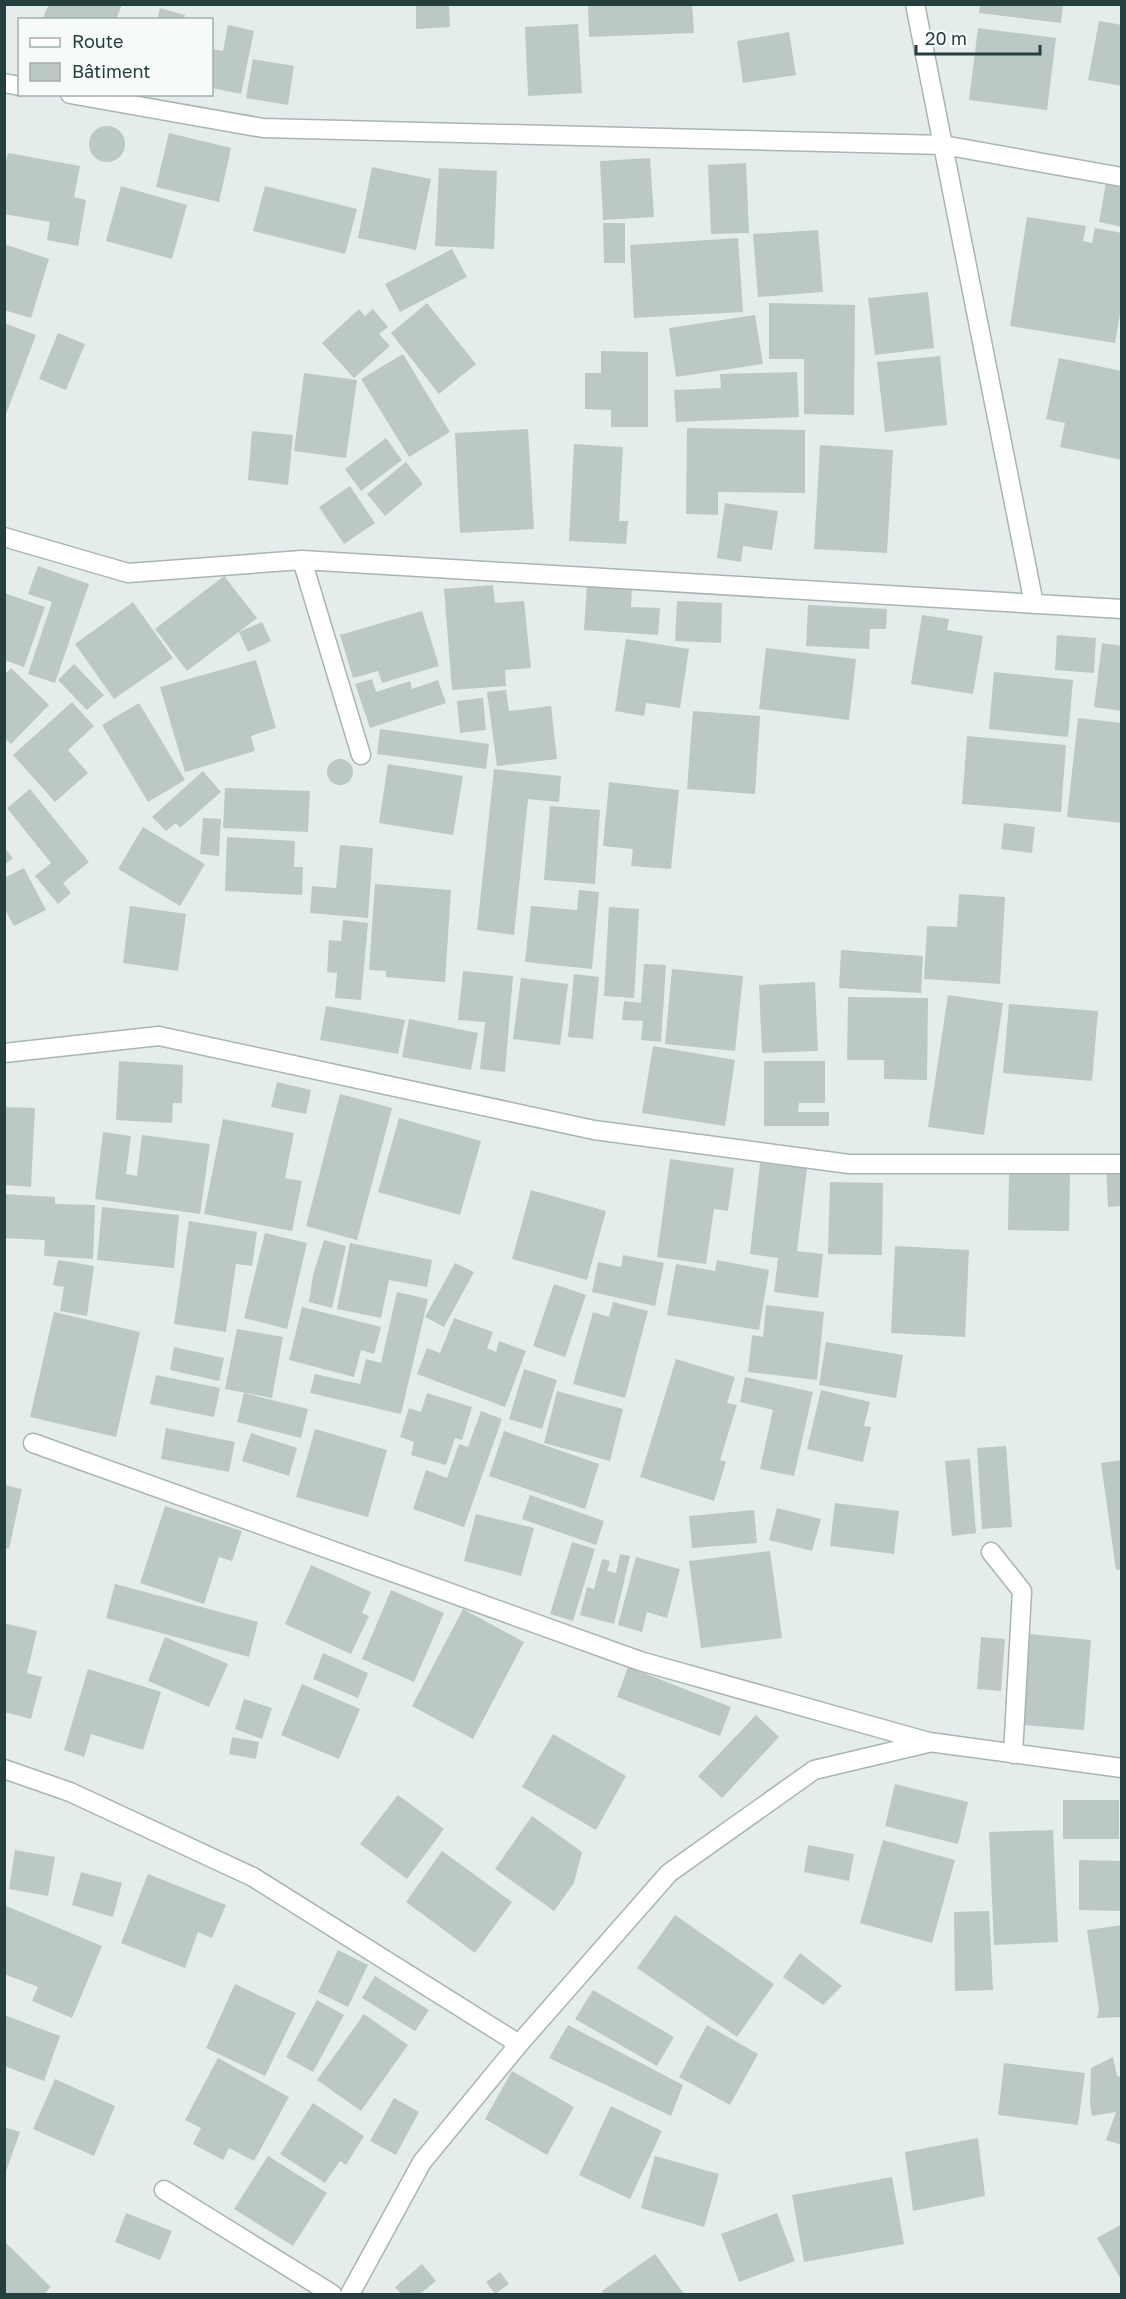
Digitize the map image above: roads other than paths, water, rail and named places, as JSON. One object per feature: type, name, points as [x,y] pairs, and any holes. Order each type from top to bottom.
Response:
[{"type":"street","points":[[915,4],[1034,604]]},
{"type":"street","points":[[81,96],[263,128],[943,145],[1122,177]]},
{"type":"street","points":[[4,537],[128,573],[302,560],[1122,609]]},
{"type":"street","points":[[302,560],[361,755]]},
{"type":"street","points":[[4,1053],[159,1036],[594,1130],[849,1164],[1122,1164]]},
{"type":"street","points":[[33,1443],[640,1661],[929,1742],[1122,1768]]},
{"type":"street","points":[[991,1552],[1022,1591],[1013,1754]]},
{"type":"street","points":[[350,2295],[422,2162],[519,2044],[669,1874],[814,1770],[929,1742]]},
{"type":"street","points":[[4,1769],[70,1792],[253,1876],[519,2044]]},
{"type":"street","points":[[164,2190],[332,2295]]}]
